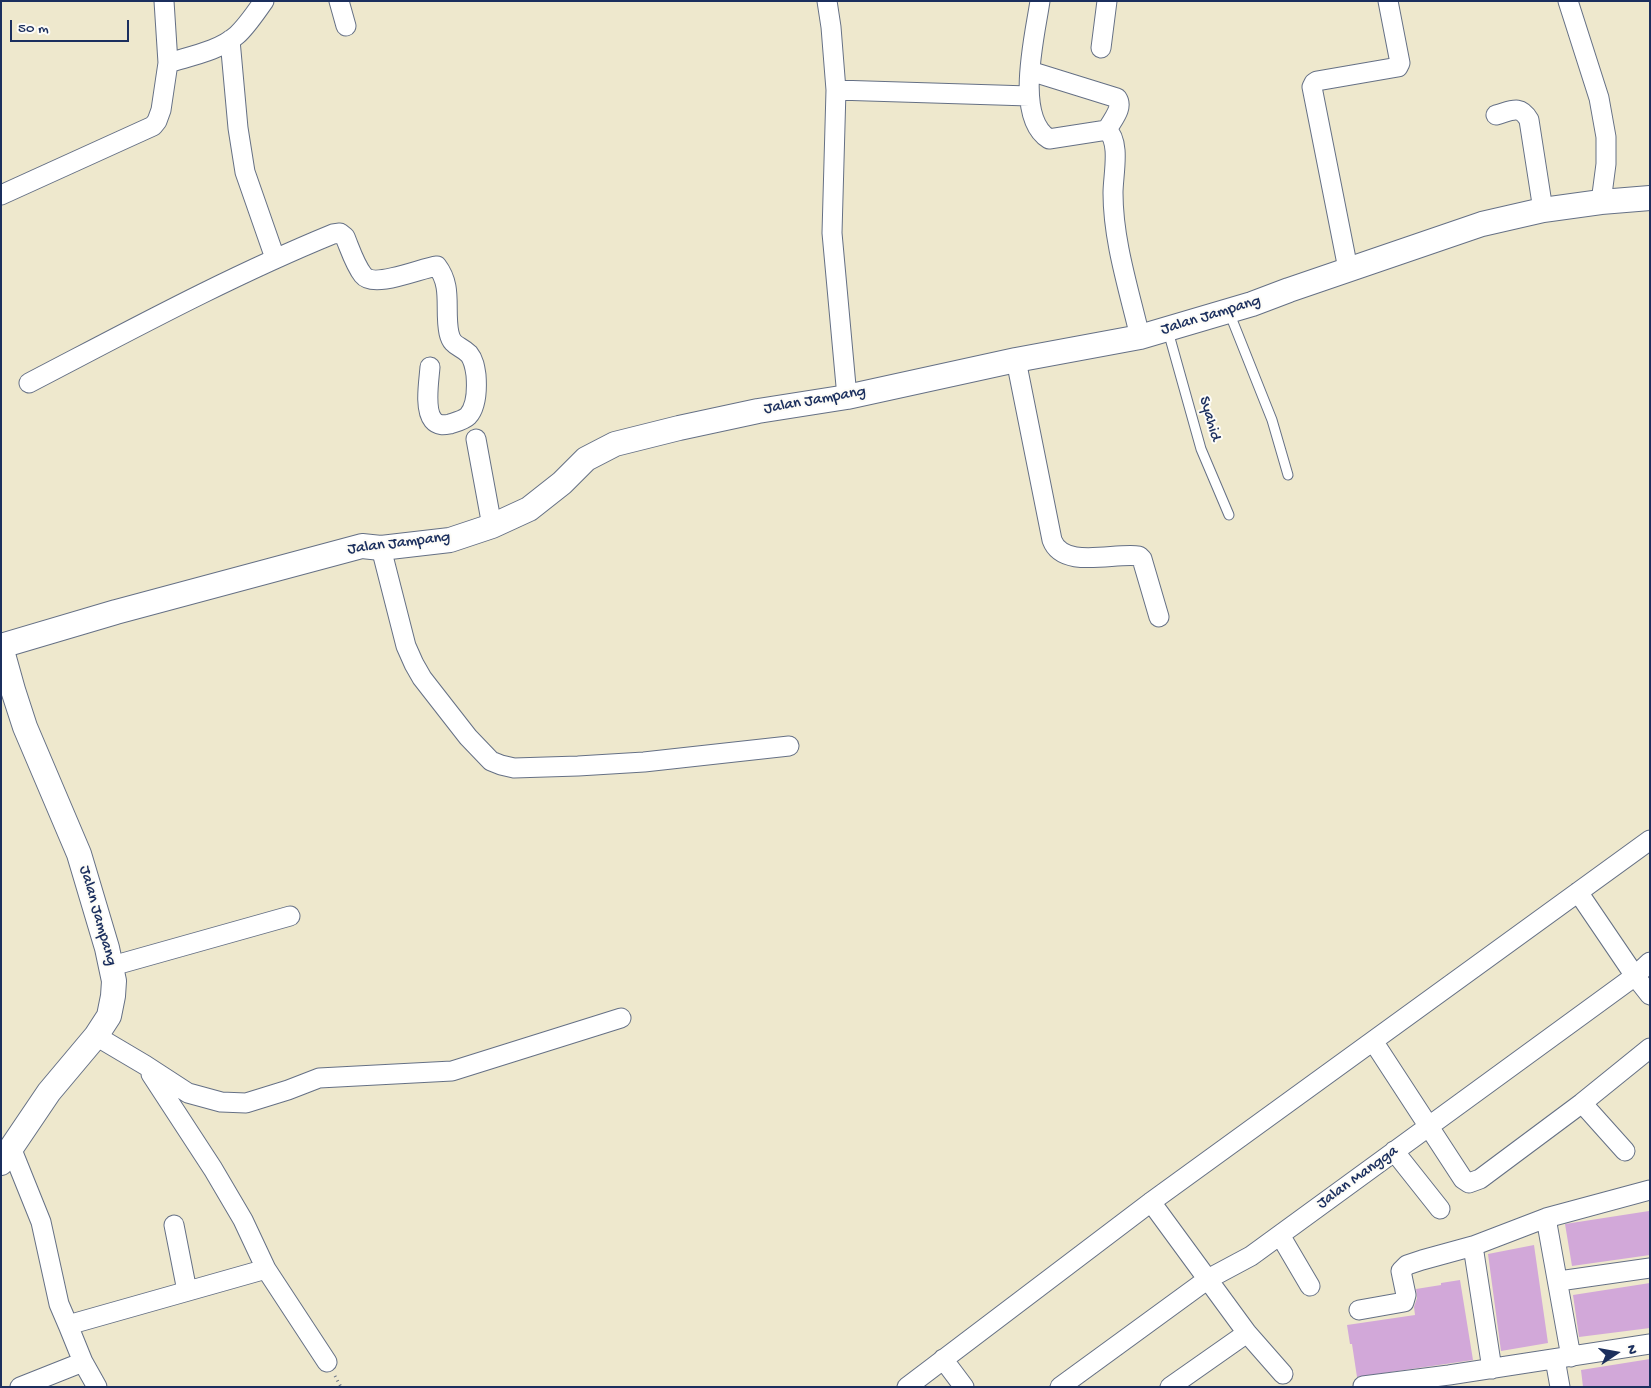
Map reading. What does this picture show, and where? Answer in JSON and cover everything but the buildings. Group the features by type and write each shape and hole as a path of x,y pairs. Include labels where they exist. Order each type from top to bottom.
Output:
{"street":[{"path":"1,195 153,126 160,116 168,63 164,1"},
{"path":"168,63 220,46 230,40 238,34 264,1"},
{"path":"339,1 346,26"},
{"path":"827,1 836,90 832,233 847,397"},
{"path":"1040,1 1030,71 1029,96 1035,123 1042,135 1049,139 1107,130"},
{"path":"1101,48 1107,1"},
{"path":"1348,269 1312,87 1317,81 1398,67 1400,63 1388,1"},
{"path":"1568,1 1599,98 1606,137 1606,164 1601,202"},
{"path":"230,40 238,128 245,172 275,258"},
{"path":"1030,71 1117,98 1120,101 1120,106 1107,130"},
{"path":"836,90 1029,96"},
{"path":"1496,115 1518,109 1525,112 1529,120 1543,210"},
{"path":"1107,130 1115,144 1113,194 1117,236 1140,337"},
{"name":"Jalan Jampang","path":"6,1157 49,1092 96,1036 109,1016 114,981 112,966 79,854 25,727 1,646 116,612 362,546 381,548 450,540 492,526 529,509 562,483 586,459 615,444 749,413 847,397 1016,360 1140,337 1229,312 1348,269 1482,224 1543,210 1650,198"},
{"path":"29,383 153,318 275,258 333,234 340,233 345,237 362,274 367,279 377,280 437,266 444,278 448,298 450,336 453,343 469,354 474,363 476,390 474,403 468,416 447,425 438,424 432,419 428,398 430,367"},
{"path":"1016,360 1053,544 1061,552 1082,557 1139,556 1159,617"},
{"path":"476,439 492,526"},
{"path":"381,548 406,646 414,664 422,678 468,737 491,761 514,768 578,766 644,762 789,746"},
{"path":"907,1387 1151,1202 1650,840"},
{"path":"1578,892 1635,976 1650,994"},
{"path":"112,966 290,916"},
{"name":"Jalan Mangga","path":"1060,1387 1208,1279 1251,1256 1635,976 1650,962"},
{"path":"96,1036 188,1093 222,1102 246,1103 319,1078 452,1071 620,1018"},
{"path":"1373,1041 1465,1181 1470,1183 1480,1179 1582,1103 1646,1059"},
{"path":"145,1065 213,1169 243,1220 266,1269 327,1362"},
{"path":"1582,1103 1625,1151"},
{"path":"1394,1152 1440,1209"},
{"path":"6,1157 41,1222 59,1304 83,1362 97,1387"},
{"path":"1359,1310 1404,1302 1406,1295 1401,1271 1407,1265 1474,1246 1546,1218 1650,1190"},
{"path":"1151,1202 1247,1333 1283,1374"},
{"path":"1546,1218 1558,1281 1563,1358 1560,1387"},
{"path":"174,1225 187,1291"},
{"path":"1280,1235 1310,1286"},
{"path":"1474,1246 1492,1369"},
{"path":"1558,1281 1650,1268"},
{"path":"68,1325 266,1269"},
{"path":"1170,1387 1247,1333"},
{"path":"1363,1386 1450,1381 1492,1369 1650,1344"},
{"path":"943,1359 964,1387"},
{"path":"20,1387 83,1362"}],"lane":[{"path":"1229,312 1272,420 1288,475"},
{"name":"Syahid","path":"1168,329 1202,448 1229,515"}]}
